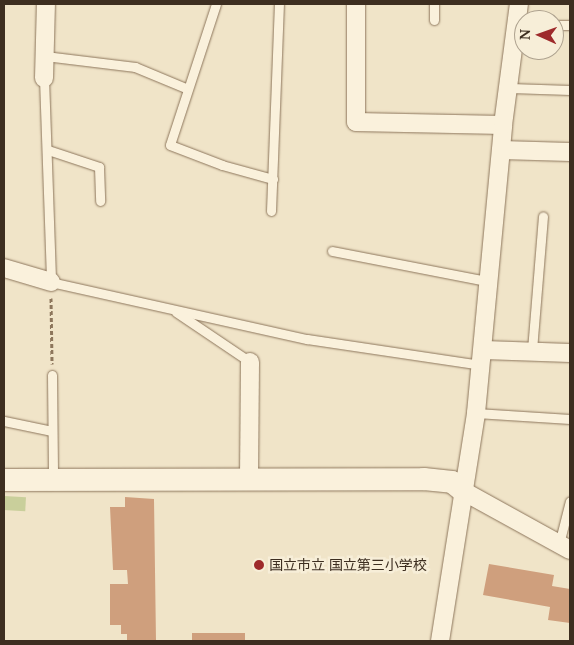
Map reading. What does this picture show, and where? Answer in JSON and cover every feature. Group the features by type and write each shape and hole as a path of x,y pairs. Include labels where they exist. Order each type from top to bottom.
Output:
{"street":[{"path":"44,78 46,4"},
{"path":"356,4 356,122 503,125"},
{"path":"440,641 476,413 491,282 503,125 514,60"},
{"path":"501,150 570,152"},
{"path":"4,268 51,282"},
{"path":"483,358 532,350 570,353"},
{"path":"249,478 250,362"},
{"path":"4,480 249,478 424,479 452,482 463,491 564,547"}],"lane":[{"path":"216,4 170,144 222,165 273,179"},
{"path":"271,211 279,4"},
{"path":"434,4 434,20"},
{"path":"45,56 135,67 188,89"},
{"path":"44,78 48,150 51,282 307,339 483,358"},
{"path":"510,88 570,90"},
{"path":"48,150 99,167 100,201"},
{"path":"532,350 543,216"},
{"path":"332,251 491,282"},
{"path":"172,310 250,362"},
{"path":"52,375 53,480"},
{"path":"476,413 570,419"},
{"path":"4,421 52,431"},
{"path":"564,547 570,501"}],"path":[{"path":"51,282 52,375"}],"green space":[{"path":"4,496 26,497 25,511 4,510"}],"building":[{"path":"125,497 154,499 156,641 127,641 127,634 121,634 121,625 110,625 110,584 128,584 127,570 113,570 110,507 125,507"},
{"path":"489,564 554,575 552,586 570,589 570,623 548,620 550,607 483,595"},
{"path":"192,633 245,633 245,641 192,641"}],"place":[{"name":"国立市立 国立第三小学校","path":"259,565"}]}
